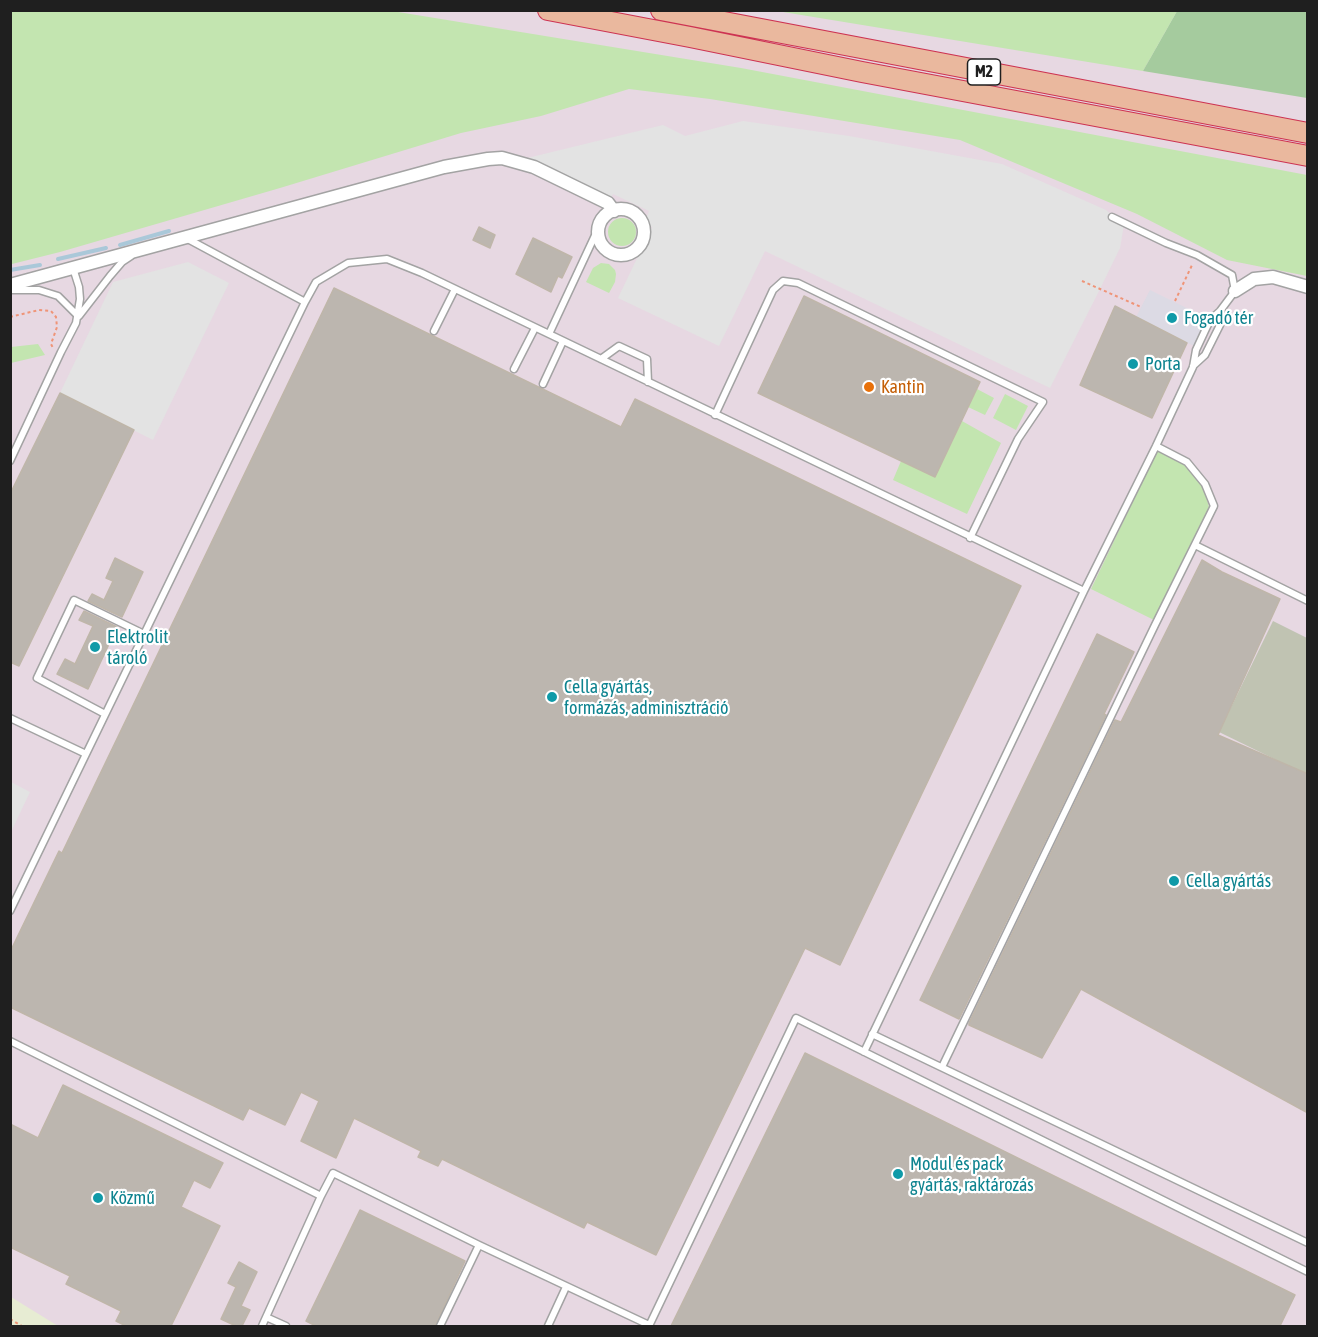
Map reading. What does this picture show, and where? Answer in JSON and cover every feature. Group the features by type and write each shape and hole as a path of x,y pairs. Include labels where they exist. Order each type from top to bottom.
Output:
{"highway":[{"name":"M2","path":"548,10 1308,156"},
{"name":"M2","path":"661,10 1308,133"}],"street":[{"path":"10,285 444,167 502,158 534,167 608,203 614,211"},
{"path":"626,210 638,218 642,224 642,239 634,251 620,255 612,254 601,244 598,229 603,218 614,211 626,210"},
{"path":"1235,291 1254,279 1274,277 1308,287"}],"lane":[{"path":"864,1052 1193,367 1196,350 1210,320 1235,291 1232,275 1197,255 1112,217"},
{"path":"549,334 598,229"},
{"path":"185,237 305,302"},
{"path":"78,316 122,262 139,250"},
{"path":"10,911 305,302 316,282 348,263 387,259 455,289 1084,591"},
{"path":"10,461 76,323 80,299 73,268"},
{"path":"715,415 773,290 783,282 798,283 1043,402 1018,439 970,538"},
{"path":"434,332 455,289"},
{"path":"10,290 39,290 58,296 78,316"},
{"path":"1193,367 1205,355 1220,325 1220,310"},
{"path":"514,369 535,328"},
{"path":"543,384 563,341"},
{"path":"601,359 619,345 638,354 647,359 648,382"},
{"path":"942,1067 1214,506 1205,484 1187,462 1155,446"},
{"path":"1196,545 1308,601"},
{"path":"105,714 37,678 74,600 144,634"},
{"path":"10,718 86,754"},
{"path":"262,1326 333,1173 649,1326 796,1018 1308,1272"},
{"path":"872,1034 1308,1243"},
{"path":"10,1041 321,1196"},
{"path":"440,1326 479,1245"},
{"path":"548,1326 567,1287"},
{"path":"266,1317 286,1326"}],"path":[{"path":"1175,301 1197,255"},
{"path":"1082,281 1141,307"},
{"path":"10,317 39,310 51,311 56,317 57,327 51,344 53,348 61,352"},
{"path":"10,1319 22,1326"}],"shaded area":[{"path":"10,11 884,11 1307,88 1307,1326 11,1326"},
{"path":"743,121 849,136 1002,164 1106,210 1124,225 1120,248 1050,388 765,251 719,346 618,298 652,227 644,223 649,211 613,194 608,203 515,161 663,125 685,136"},
{"path":"188,262 229,283 153,440 60,393 113,282"},
{"name":"Fogadó tér","path":"1150,290 1207,318 1194,346 1136,317"},
{"path":"1273,621 1307,638 1307,775 1219,732"},
{"path":"11,782 30,792 11,832"},
{"path":"11,1297 58,1326 11,1326"}],"green space":[{"path":"10,11 392,11 741,68 1307,175 1307,276 1227,260 1137,214 960,140 710,99 629,89 541,116 461,133 60,252 10,264"},
{"path":"777,11 1177,11 1143,71"},
{"path":"1177,11 1307,11 1307,98 1143,71"},
{"path":"622,218 632,222 636,232 632,242 622,246 612,242 608,232 612,222"},
{"path":"601,263 609,264 615,270 615,282 609,293 586,282 593,268"},
{"path":"38,344 45,355 11,363 11,347"},
{"path":"977,389 994,398 985,415 968,407"},
{"path":"1005,394 1028,406 1016,430 993,418"},
{"path":"962,421 1001,443 967,514 893,480 901,461 935,477"},
{"path":"1157,451 1185,465 1203,486 1209,507 1154,620 1091,589"}],"building":[{"path":"479,227 495,235 490,248 473,240"},
{"path":"533,238 572,257 562,278 558,276 551,292 516,274"},
{"name":"Cella gyártás, formázás, adminisztráció","path":"334,288 621,427 635,399 1021,586 840,965 805,948 656,1255 587,1222 584,1228 442,1159 438,1166 418,1157 421,1151 354,1118 336,1158 301,1141 319,1101 301,1092 285,1125 249,1108 243,1120 10,1007 10,952 59,851 62,853"},
{"name":"Kantin","path":"804,296 980,382 935,477 758,393"},
{"name":"Porta","path":"1115,306 1187,343 1152,418 1080,385"},
{"path":"60,393 134,430 19,666 10,662 10,494"},
{"path":"115,558 143,572 122,617 88,601 92,594 104,600 113,581 106,578"},
{"name":"Cella gyártás","path":"1202,560 1280,599 1218,735 1308,774 1308,1113 1081,989 1042,1058 969,1025 1115,720 1121,722"},
{"name":"Elektrolit tároló","path":"84,611 117,627 88,689 57,674 65,659 75,664 93,626 79,620"},
{"path":"1097,634 1134,652 1104,714 1106,715 959,1019 920,1000"},
{"name":"Modul és pack gyártás, raktározás","path":"805,1053 1295,1295 1280,1326 671,1326"},
{"name":"Közmű","path":"63,1085 223,1163 210,1188 194,1180 181,1207 220,1226 171,1326 126,1326 116,1321 121,1311 66,1284 70,1276 10,1247 10,1124 38,1138"},
{"path":"360,1210 465,1261 435,1326 316,1326 306,1321"},
{"path":"239,1262 257,1272 241,1306 250,1310 242,1326 236,1326 221,1319 236,1287 228,1283"}],"waterway":[{"path":"120,245 169,231"},
{"path":"58,259 106,248"},
{"path":"10,270 40,265"}],"place":[{"name":"Fogadó tér","path":"1172,318"},
{"name":"Porta","path":"1133,364"},
{"name":"Kantin","path":"869,387"},
{"name":"Elektrolit tároló","path":"95,647"},
{"name":"Cella gyártás, formázás, adminisztráció","path":"552,697"},
{"name":"Cella gyártás","path":"1174,881"},
{"name":"Modul és pack gyártás, raktározás","path":"898,1174"},
{"name":"Közmű","path":"98,1198"}]}
